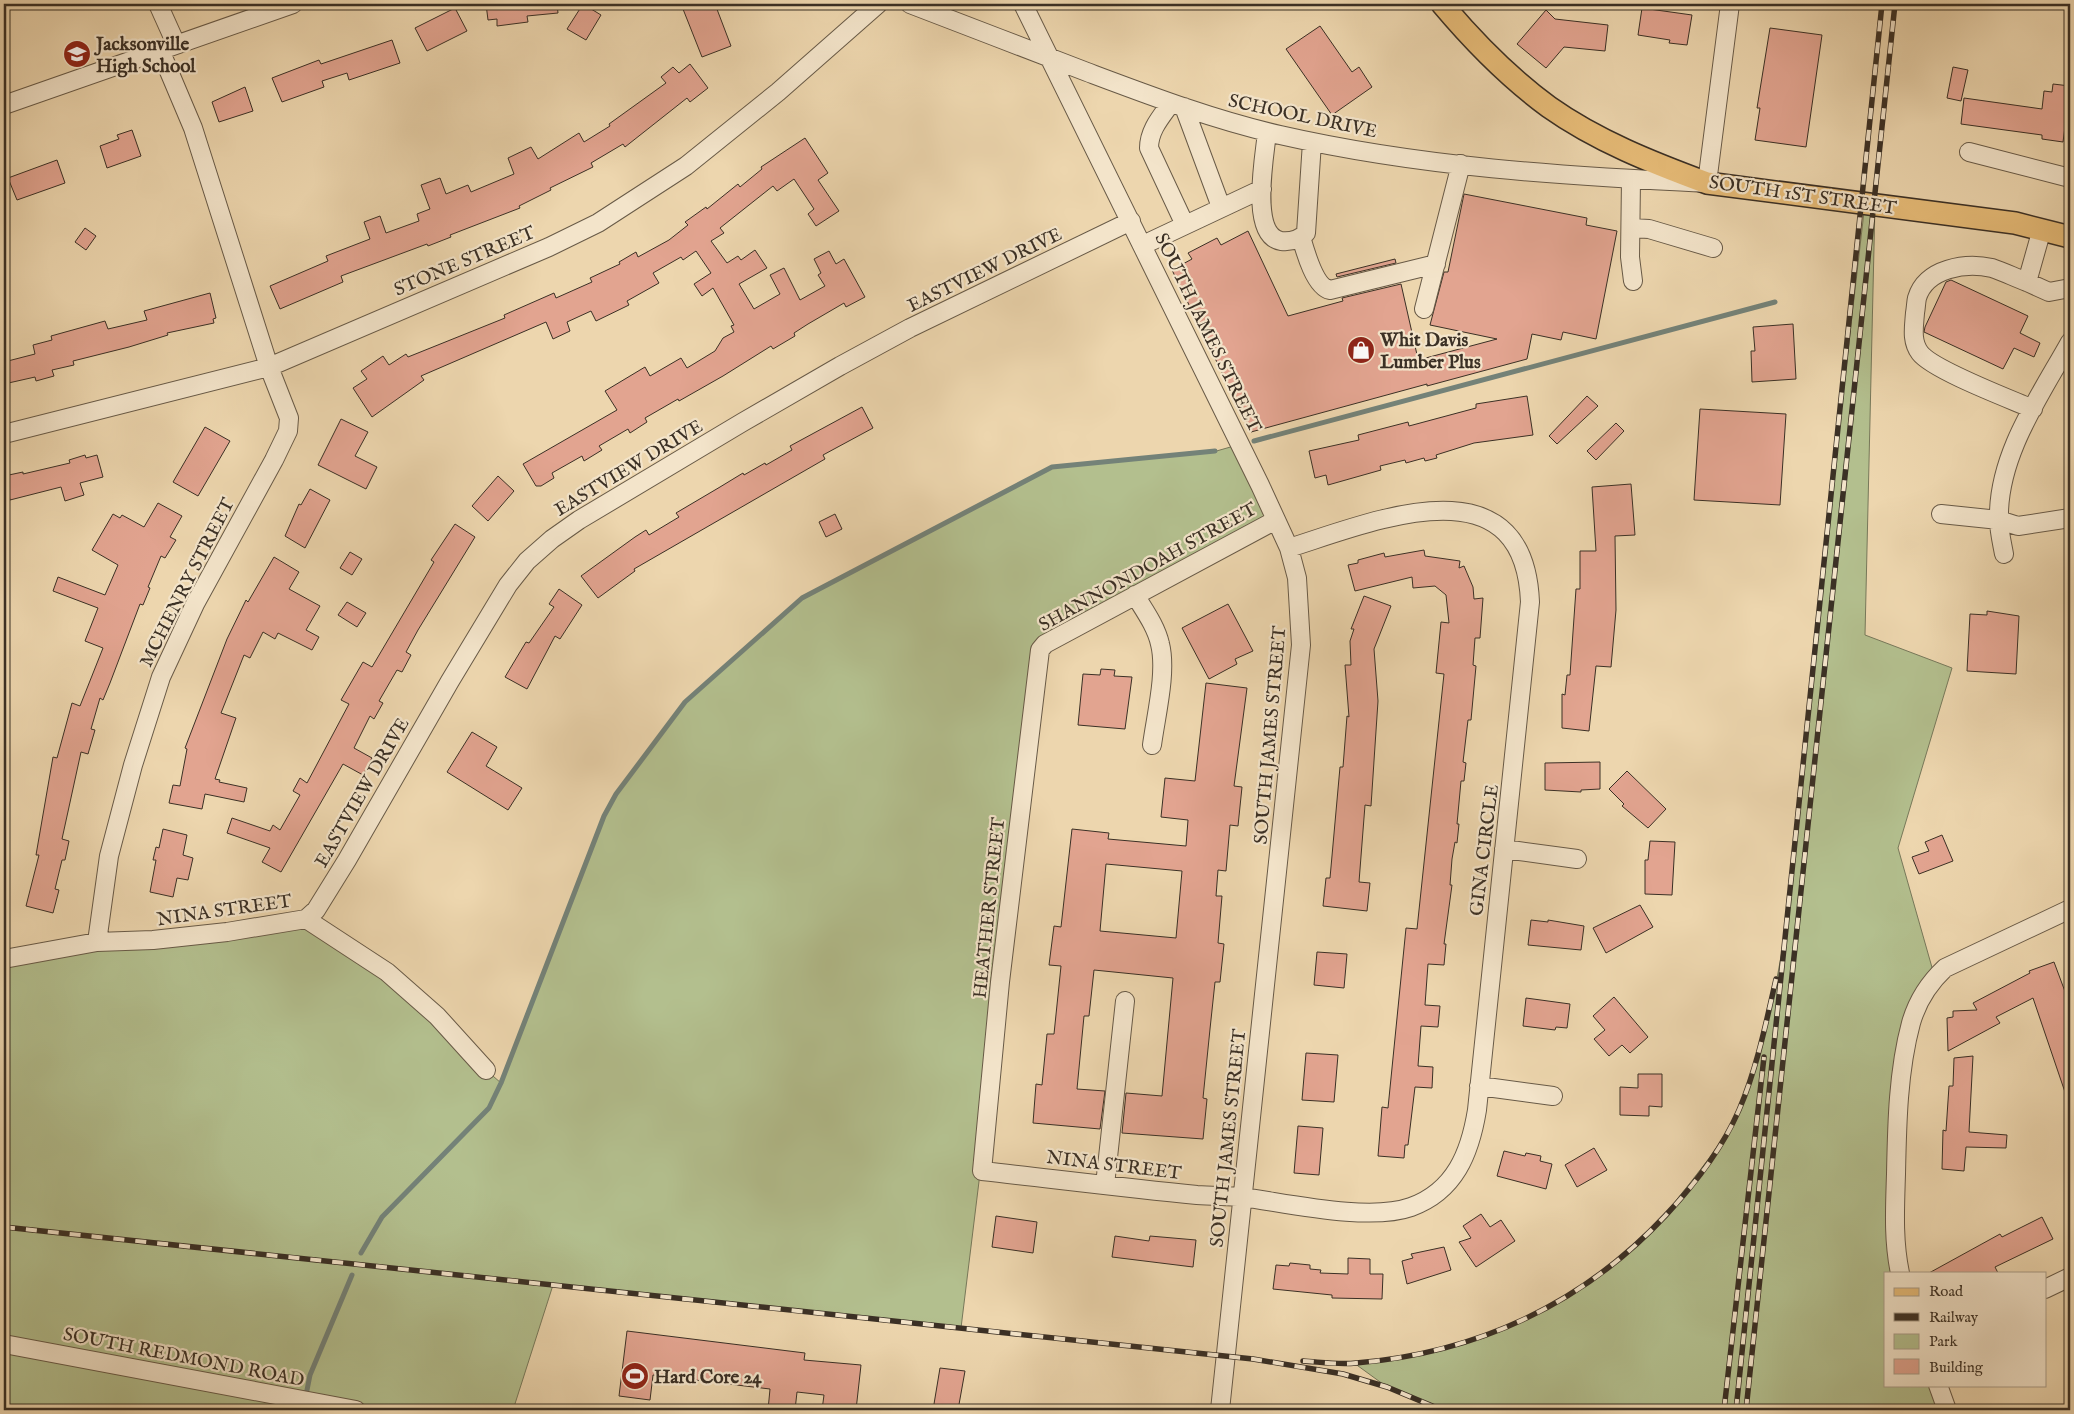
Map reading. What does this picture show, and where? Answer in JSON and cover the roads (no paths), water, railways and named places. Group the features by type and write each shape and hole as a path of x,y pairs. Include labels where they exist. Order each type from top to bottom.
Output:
{"main road":[{"name":"SOUTH 1ST STREET","path":"1442,4 1472,39 1509,75 1550,107 1620,147 1663,167 1707,183 1982,218 2069,232"}],"street":[{"name":"MCHENRY STREET","path":"97,942 109,856 133,766 161,677 195,604 288,431 289,418 269,367 193,128 168,47 158,4"},
{"path":"4,105 293,4"},
{"name":"STONE STREET","path":"4,434 269,367 548,247 598,223 686,166 778,92 878,4"},
{"name":"SCHOOL DRIVE","path":"910,4 1177,105 1267,132 1312,142 1461,164 1573,177 1707,183"},
{"name":"SOUTH JAMES STREET","path":"1023,4 1143,245 1276,520 1289,548 1297,578 1302,645 1241,1197 1235,1280 1220,1410"},
{"path":"1707,183 1730,4"},
{"path":"1185,225 1149,148 1149,138 1153,128 1177,105 1221,207"},
{"path":"1267,132 1262,190 1262,220 1268,232 1279,241 1292,241 1301,238 1306,233 1312,142"},
{"path":"1969,152 2070,178"},
{"path":"1424,309 1461,164"},
{"path":"1631,179 1632,281"},
{"path":"1143,245 1221,207 1262,190"},
{"name":"EASTVIEW DRIVE","path":"306,919 316,910 347,860 450,681 508,585 527,561 546,544 579,520 840,366 910,328 1131,221"},
{"path":"1631,228 1649,229 1713,248"},
{"path":"2027,282 2042,229"},
{"path":"1301,238 1306,256 1325,289 1330,290 1436,264"},
{"path":"2033,409 1939,367 1920,354 1913,336 1917,297 1927,282 1941,272 1956,267 1975,266 1993,269 2049,292 2070,288"},
{"path":"2004,554 1999,520 2004,478 2013,450 2070,342"},
{"name":"GINA CIRCLE","path":"1241,1197 1371,1214 1410,1207 1428,1199 1443,1188 1455,1175 1465,1159 1473,1135 1530,602 1527,571 1519,551 1508,536 1498,527 1481,517 1462,511 1439,509 1382,519 1289,548"},
{"path":"1941,514 1999,520 2018,526 2070,518"},
{"name":"SHANNONDOAH STREET","path":"1040,650 1045,644 1276,520"},
{"path":"1136,595 1154,626 1162,657 1152,744"},
{"name":"HEATHER STREET","path":"982,1171 1002,973 1040,650"},
{"path":"1504,850 1577,859"},
{"path":"1900,1272 1896,1251 1895,1216 1902,1076 1911,1022 1920,1000 1934,978 1945,968 2070,909"},
{"name":"NINA STREET","path":"4,959 97,942 153,940 227,932 306,919 387,972 436,1016 486,1070"},
{"path":"1105,1185 1125,1001"},
{"path":"1478,1086 1553,1096"},
{"name":"NINA STREET","path":"982,1171 1198,1195 1241,1197"},
{"path":"2046,1289 2070,1277"},
{"name":"SOUTH REDMOND ROAD","path":"4,1344 356,1410"},
{"path":"1938,1386 1947,1410"}],"waterway":[{"path":"1254,441 1775,302"},
{"path":"361,1253 382,1217 489,1108 501,1083 604,816 616,794 685,702 802,598 1052,467 1215,451"},
{"path":"303,1410 310,1375 352,1275"}],"railway":[{"path":"1736,1410 1882,4"},
{"path":"1746,1410 1895,4"},
{"path":"1303,1361 1336,1364 1401,1357 1444,1348 1485,1335 1525,1319 1563,1298 1600,1274 1634,1247 1687,1191 1716,1152 1732,1124 1751,1078 1776,979"},
{"path":"1724,1410 1764,1057"},
{"path":"4,1227 1253,1359 1343,1374 1387,1387 1442,1410"}],"place":[{"name":"Jacksonville High School","path":"77,54"},
{"name":"Whit Davis Lumber Plus","path":"1361,350"},
{"name":"Hard Core 24","path":"635,1376"}]}
